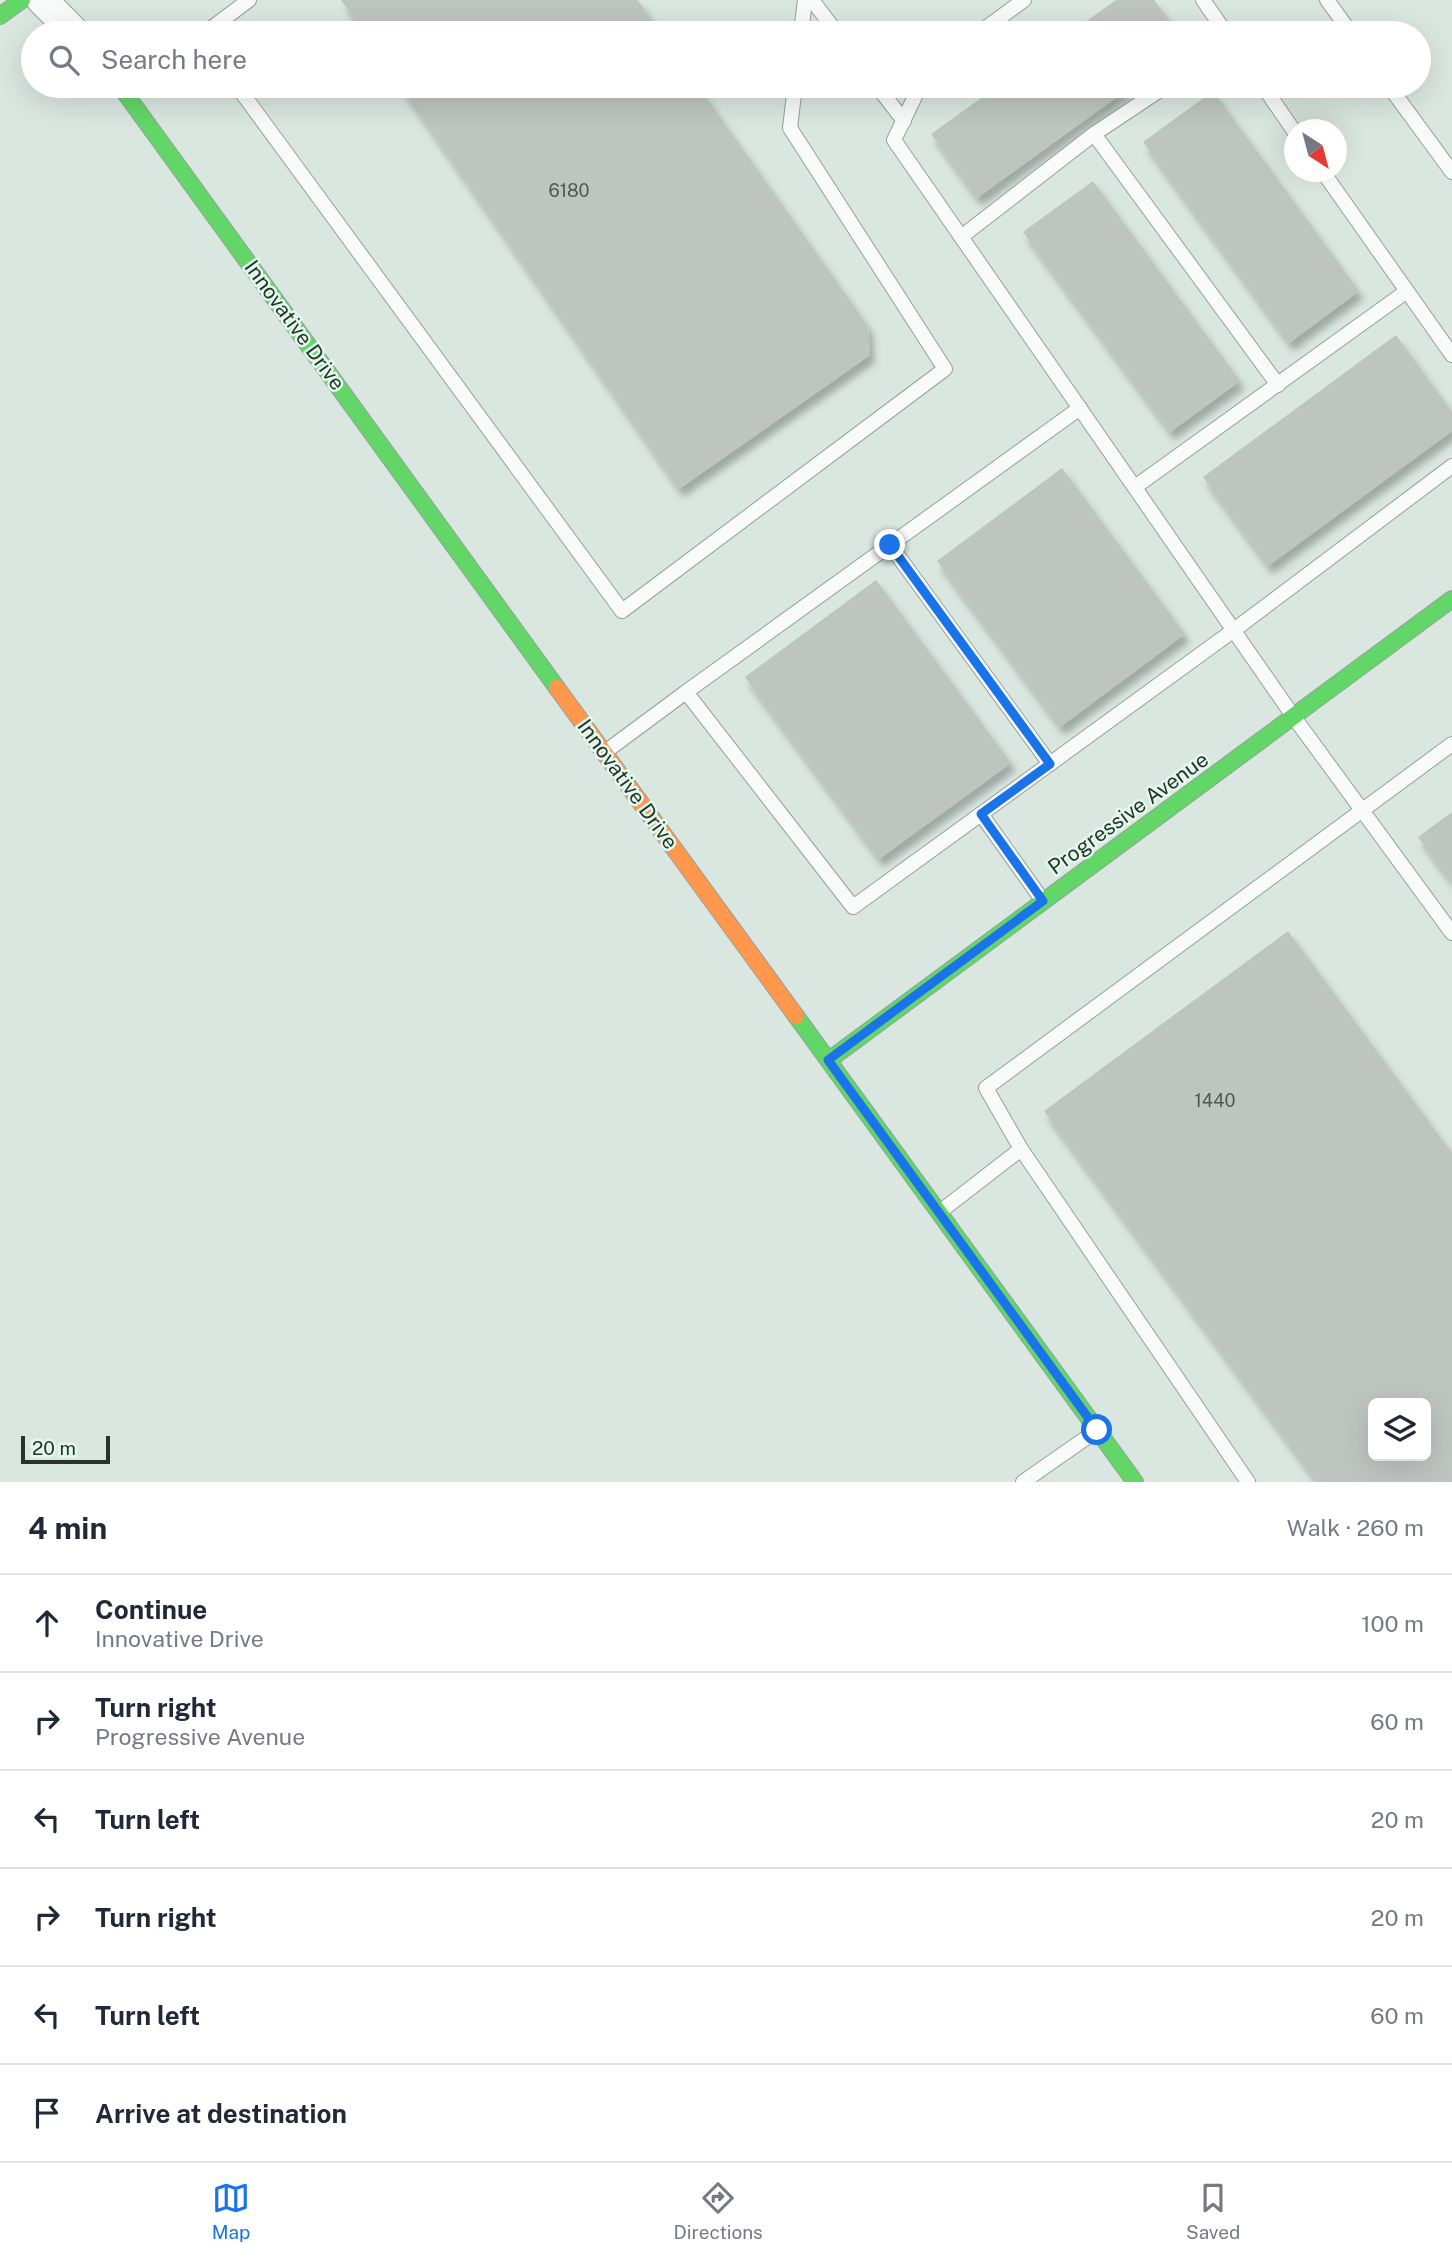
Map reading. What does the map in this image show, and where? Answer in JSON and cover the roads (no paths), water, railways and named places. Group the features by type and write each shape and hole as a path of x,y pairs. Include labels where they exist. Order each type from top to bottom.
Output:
{"street":[{"path":"0,16 22,0"},
{"path":"42,0 63,21"},
{"name":"Innovative Drive","path":"129,98 1135,1482"},
{"name":"Progressive Avenue","path":"828,1060 1452,599"}],"lane":[{"path":"221,21 248,0"},
{"path":"802,21 805,0"},
{"path":"812,0 828,21"},
{"path":"995,21 1024,0"},
{"path":"1203,0 1218,21"},
{"path":"1327,0 1342,21"},
{"path":"246,98 622,611 945,369 790,128 794,98"},
{"path":"886,98 904,121"},
{"path":"915,98 894,140 1293,716 1452,933"},
{"path":"961,237 1094,134 1148,98"},
{"path":"1271,98 1286,119"},
{"path":"1398,98 1452,172"},
{"path":"1094,134 1278,385"},
{"path":"1330,182 1452,355"},
{"path":"1135,487 1407,292"},
{"path":"605,752 1080,408"},
{"path":"686,692 853,907 1234,630 1452,466"},
{"path":"890,545 1050,764"},
{"path":"1248,1482 1021,1149 986,1088 1452,744"},
{"path":"981,814 1043,901"},
{"path":"939,1212 1021,1149"},
{"path":"1023,1482 1097,1430"}]}
